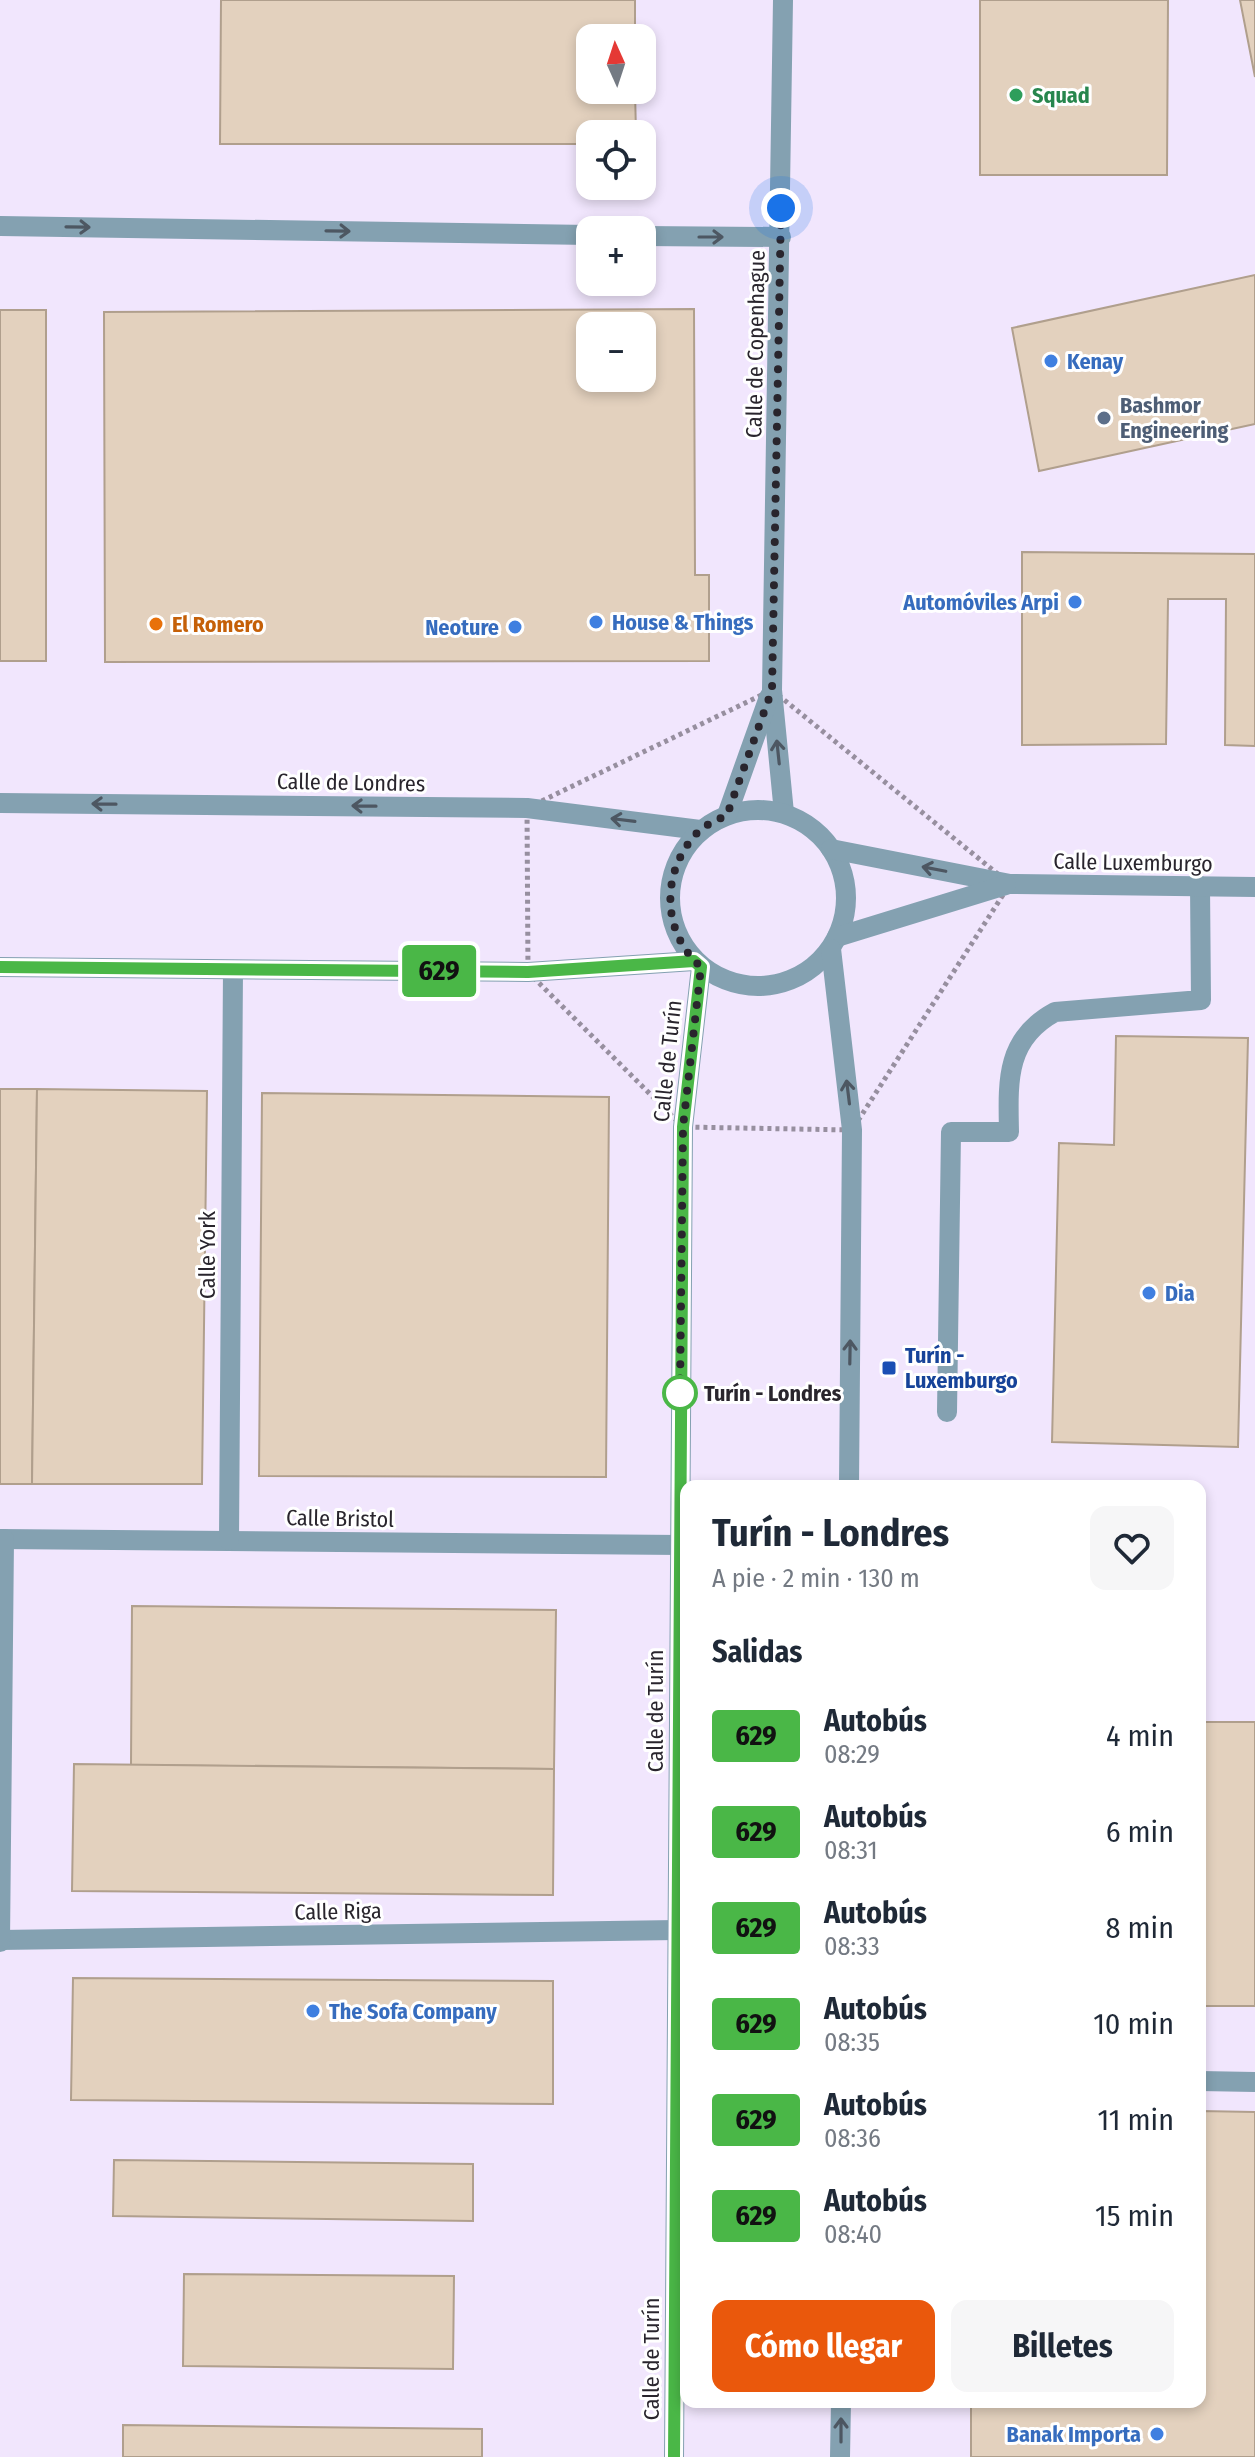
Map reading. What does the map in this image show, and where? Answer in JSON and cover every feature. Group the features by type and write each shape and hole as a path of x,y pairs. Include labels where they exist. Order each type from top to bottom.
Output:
{"street":[{"name":"Calle de Copenhague","path":"783,0 772,690 784,813"},
{"path":"0,226 576,235"},
{"path":"656,236 781,237"},
{"name":"Calle de Copenhague","path":"727,815 772,690"},
{"name":"Calle de Londres","path":"0,803 527,808 700,830"},
{"path":"755,810 784,813 811,828 831,849 844,877 846,908 834,943 810,970 784,983 755,987 726,981 698,964 674,931 669,894 678,860 700,830 727,815 755,810"},
{"name":"Calle Luxemburgo","path":"831,849 1010,884 1255,887"},
{"name":"Calle Luxemburgo","path":"834,943 1010,884"},
{"path":"947,1412 951,1132 1009,1132 1011,1064 1023,1037 1035,1022 1055,1012 1201,1000 1200,886"},
{"path":"834,943 852,1130 849,1480"},
{"path":"0,967 528,972 698,964"},
{"name":"Calle de Turín","path":"680,1480 683,1127 698,964"},
{"name":"Calle York","path":"229,1540 233,970"},
{"path":"0,1941 2,1539"},
{"name":"Calle Bristol","path":"2,1539 680,1545"},
{"name":"Calle de Turín","path":"674,2457 680,1545"},
{"name":"Calle Riga","path":"0,1941 677,1930"},
{"path":"1206,2081 1255,2082"},
{"path":"840,2457 841,2408"}],"path":[{"path":"772,690 1010,884 852,1130 683,1127 528,972 527,808 772,690"}],"building":[{"path":"221,0 635,0 635,24 576,24 576,104 635,104 636,120 576,120 576,144 220,144"},
{"path":"980,0 1168,0 1167,175 980,175"},
{"path":"1240,0 1255,0 1255,77"},
{"path":"1255,275 1255,424 1039,471 1012,328"},
{"path":"694,309 695,575 709,575 709,661 105,662 104,312"},
{"path":"0,310 46,310 46,661 0,661"},
{"path":"1022,552 1255,554 1255,746 1225,745 1226,599 1168,599 1166,744 1022,745"},
{"name":"Dia","path":"1116,1036 1248,1038 1238,1447 1052,1442 1059,1143 1114,1145"},
{"path":"0,1089 37,1089 32,1484 0,1484"},
{"path":"37,1089 207,1091 202,1484 32,1484"},
{"path":"262,1093 609,1097 606,1477 259,1476"},
{"path":"132,1606 556,1610 554,1769 131,1765"},
{"path":"1206,1722 1255,1722 1255,2006 1206,2006"},
{"path":"74,1764 554,1769 553,1895 72,1891"},
{"name":"The Sofa Company","path":"73,1978 553,1981 553,2104 71,2100"},
{"path":"1206,2111 1255,2112 1255,2457 971,2457 971,2408 1206,2408"},
{"path":"114,2160 473,2164 473,2221 113,2216"},
{"path":"184,2274 454,2276 453,2369 183,2366"},
{"path":"123,2425 482,2429 482,2457 123,2457"}],"bus line":[{"name":"629","path":"0,967 528,972 694,961 701,967 683,1127 674,2457"}],"place":[{"name":"Squad","path":"1016,95"},
{"name":"Kenay","path":"1051,361"},
{"name":"Bashmor Engineering","path":"1104,418"},
{"name":"Automóviles Arpi","path":"1075,602"},
{"name":"House & Things","path":"596,622"},
{"name":"El Romero","path":"156,624"},
{"name":"Neoture","path":"515,627"},
{"name":"Dia","path":"1149,1293"},
{"name":"Turín - Luxemburgo","path":"889,1368"},
{"name":"Turín - Londres","path":"680,1393"},
{"name":"The Sofa Company","path":"313,2011"},
{"name":"Banak Importa","path":"1157,2434"}],"route":[{"path":"680,1393 683,1127 701,967 674,931 669,894 678,860 700,830 727,815 772,690 781,208"}]}
